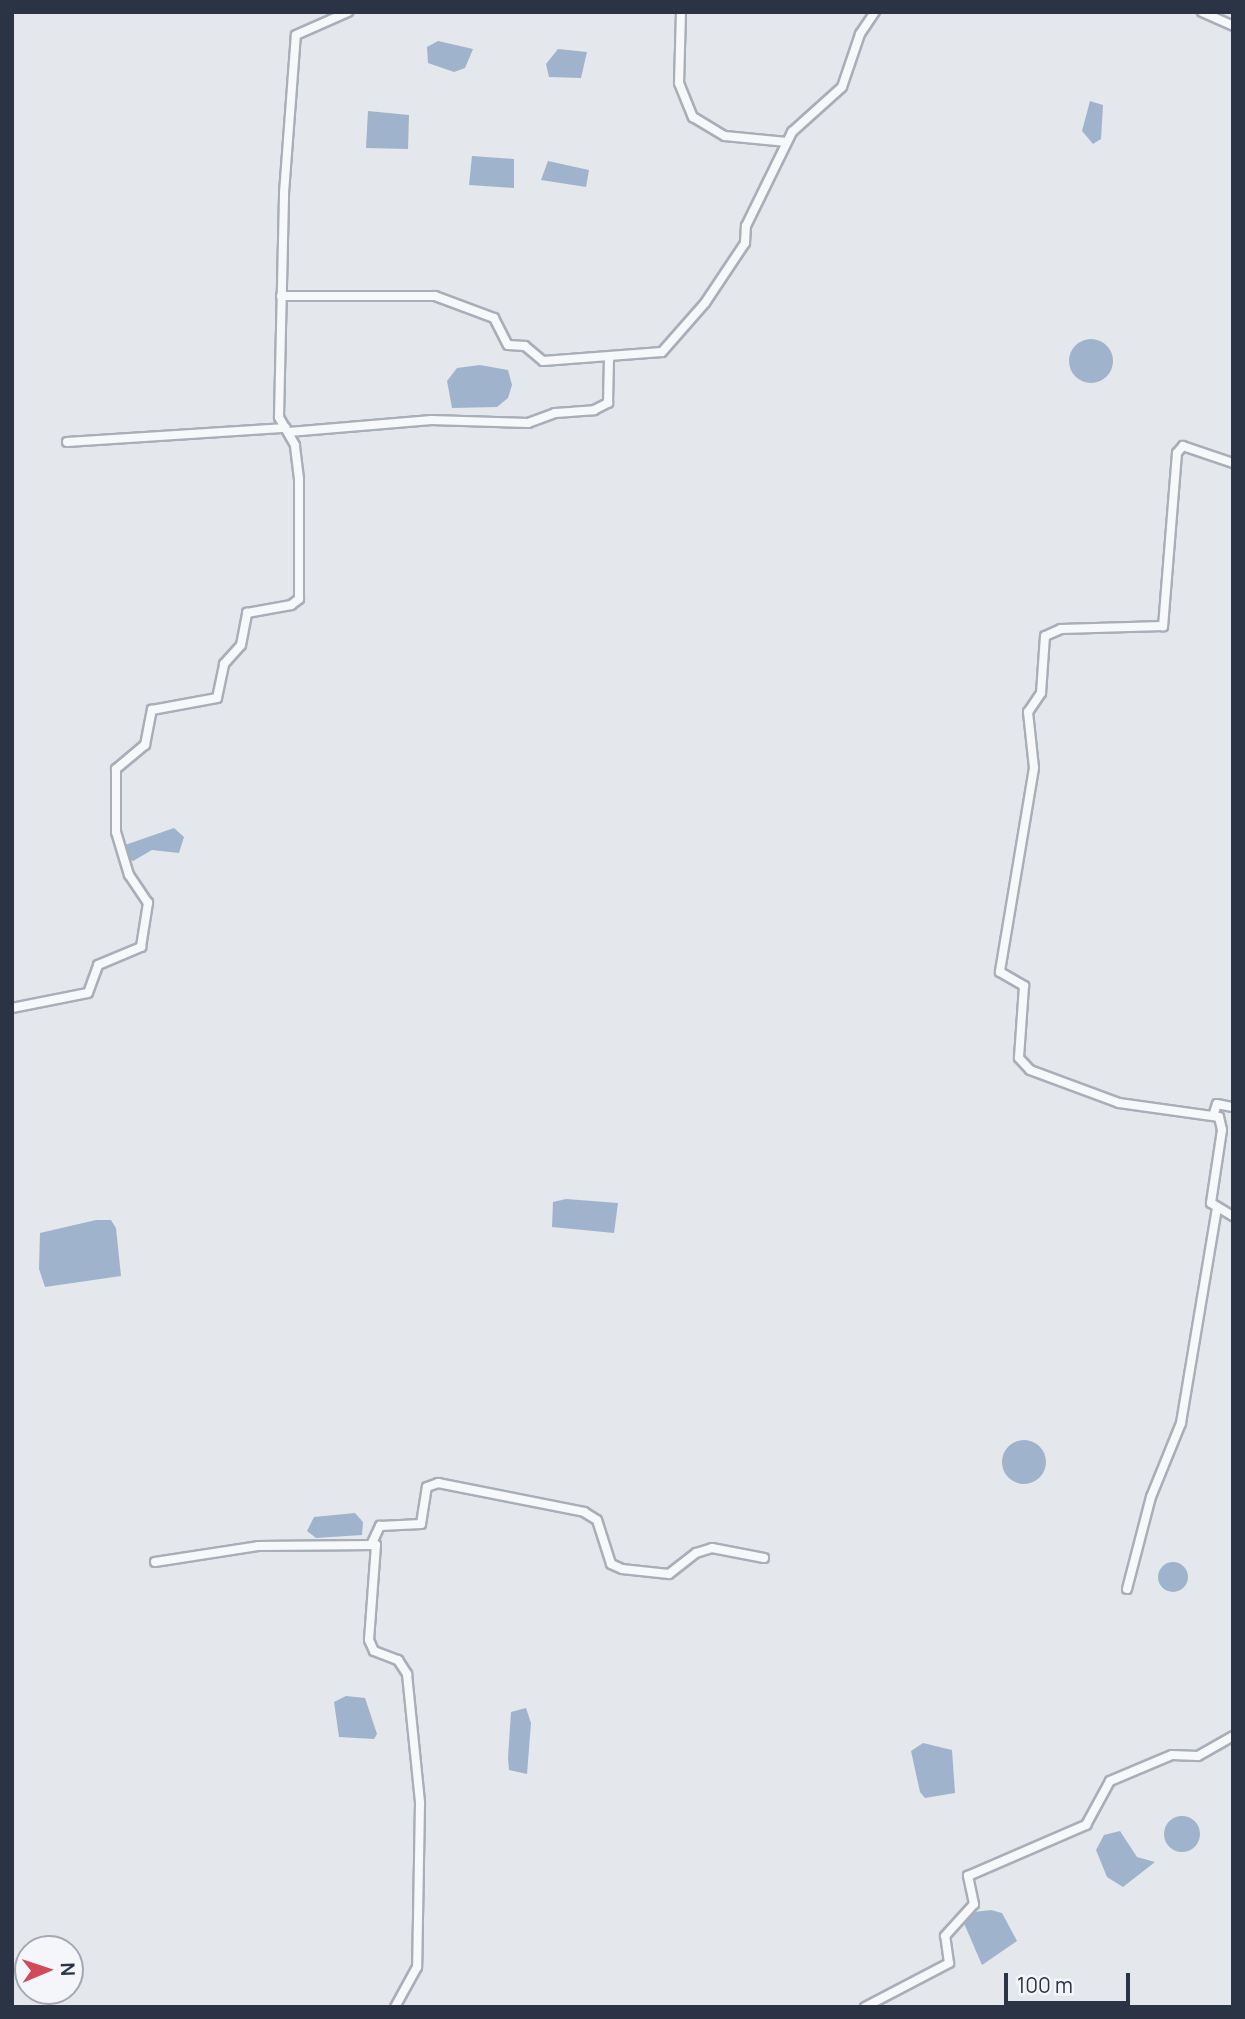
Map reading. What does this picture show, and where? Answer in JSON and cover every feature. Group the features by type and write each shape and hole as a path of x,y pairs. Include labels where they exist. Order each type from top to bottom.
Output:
{"street":[{"path":"12,1008 88,993 98,965 129,957 145,939 148,901 129,875 113,818 116,769 145,746 152,710 218,698 224,664 241,645 247,613 291,605 299,599 302,520 295,445 279,417 281,296 296,35 348,12"},
{"path":"681,12 679,83 693,117 725,136 787,142"},
{"path":"281,296 435,296 494,318 508,345 525,346 543,361 651,356 679,336 745,243 746,226 787,142 842,87 860,34 875,12"},
{"path":"1202,12 1233,26"},
{"path":"67,442 418,421 528,423 555,413 594,411 608,403 609,359"},
{"path":"1127,1589 1151,1497 1181,1423 1217,1209 1210,1190 1223,1123 1214,1113 1119,1103 1030,1070 1018,1058 1024,986 1000,972 1034,768 1028,712 1041,693 1045,636 1061,629 1164,626 1177,453 1183,446 1233,463"},
{"path":"1214,1113 1217,1104 1233,1107"},
{"path":"1217,1209 1233,1216"},
{"path":"395,2007 417,1967 420,1803 407,1674 398,1660 374,1651 369,1640 376,1588 372,1543 380,1526 421,1524 426,1487 438,1483 584,1512 597,1520 611,1564 622,1569 669,1574 695,1553 712,1548 764,1558"},
{"path":"155,1562 258,1546 372,1543"},
{"path":"865,2007 949,1963 945,1936 974,1904 968,1876 1086,1825 1110,1782 1172,1755 1198,1756 1233,1736"}],"water":[{"path":"438,41 473,49 465,68 454,72 428,63 427,47"},
{"path":"558,49 587,52 581,78 549,77 546,64"},
{"path":"1090,101 1103,105 1101,139 1093,144 1082,131"},
{"path":"368,111 409,115 408,149 366,148"},
{"path":"472,156 514,159 514,188 469,185"},
{"path":"548,161 589,170 586,187 541,180"},
{"path":"1091,339 1106,346 1113,361 1106,376 1091,383 1076,376 1069,361 1076,346"},
{"path":"480,365 508,370 512,385 508,398 497,407 452,408 447,381 457,368"},
{"path":"174,828 184,837 179,853 152,850 133,861 126,858 125,845"},
{"path":"566,1199 618,1203 614,1233 552,1227 553,1202"},
{"path":"96,1220 111,1220 116,1228 121,1276 45,1287 39,1269 40,1233"},
{"path":"1024,1440 1040,1446 1046,1462 1040,1478 1024,1484 1008,1478 1002,1462 1008,1446"},
{"path":"355,1513 363,1522 362,1535 316,1538 307,1531 314,1517"},
{"path":"1173,1562 1179,1563 1187,1571 1187,1583 1179,1591 1173,1592 1167,1591 1159,1583 1158,1577 1159,1571 1167,1563"},
{"path":"346,1696 365,1698 377,1734 374,1739 339,1737 334,1702"},
{"path":"526,1708 531,1723 527,1774 509,1770 508,1758 511,1712"},
{"path":"923,1743 952,1750 955,1793 925,1798 920,1792 911,1751"},
{"path":"1182,1816 1194,1822 1200,1834 1194,1846 1182,1852 1170,1846 1164,1834 1170,1822"},
{"path":"1120,1831 1137,1857 1155,1862 1123,1887 1107,1877 1096,1850 1104,1835"},
{"path":"991,1910 1002,1913 1017,1941 982,1965 963,1921 974,1912"}]}
